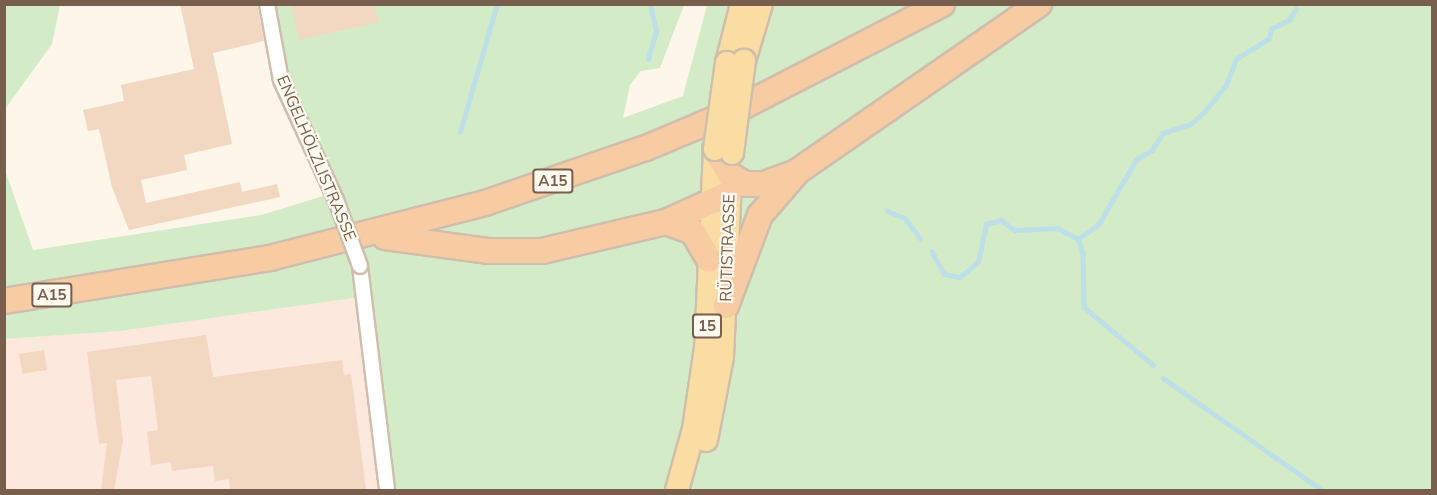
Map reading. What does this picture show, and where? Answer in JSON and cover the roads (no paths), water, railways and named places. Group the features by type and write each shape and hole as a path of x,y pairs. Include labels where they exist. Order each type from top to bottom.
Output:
{"highway":[{"name":"A15","path":"4,301 191,273 366,236 646,148 781,90 922,12 942,4"},
{"path":"726,306 760,215 798,171 1040,4"},
{"path":"666,222 721,170 754,185 798,171"},
{"path":"366,236 520,253 666,222 691,230 709,260"}],"main road":[{"name":"RÜTISTRASSE","path":"676,490 701,390 709,260 742,4"},
{"name":"RÜTISTRASSE","path":"736,62 761,4"},
{"name":"RÜTISTRASSE","path":"691,490 714,407 726,306 721,170"}],"street":[{"name":"ENGELHÖLZLISTRASSE","path":"267,4 281,80 336,200 360,266 387,490"}],"waterway":[{"path":"460,132 497,4"},
{"path":"648,59 656,31 650,4"},
{"path":"1078,239 1098,225 1136,160 1152,150 1163,133 1191,124 1205,111 1226,85 1236,59 1269,38 1271,29 1289,20 1296,9"},
{"path":"887,211 905,218 920,238"},
{"path":"932,251 944,274 960,277 978,262 986,224 1001,220 1015,230 1058,228 1078,239 1083,253 1084,307 1153,365"},
{"path":"1163,378 1322,490"}]}
